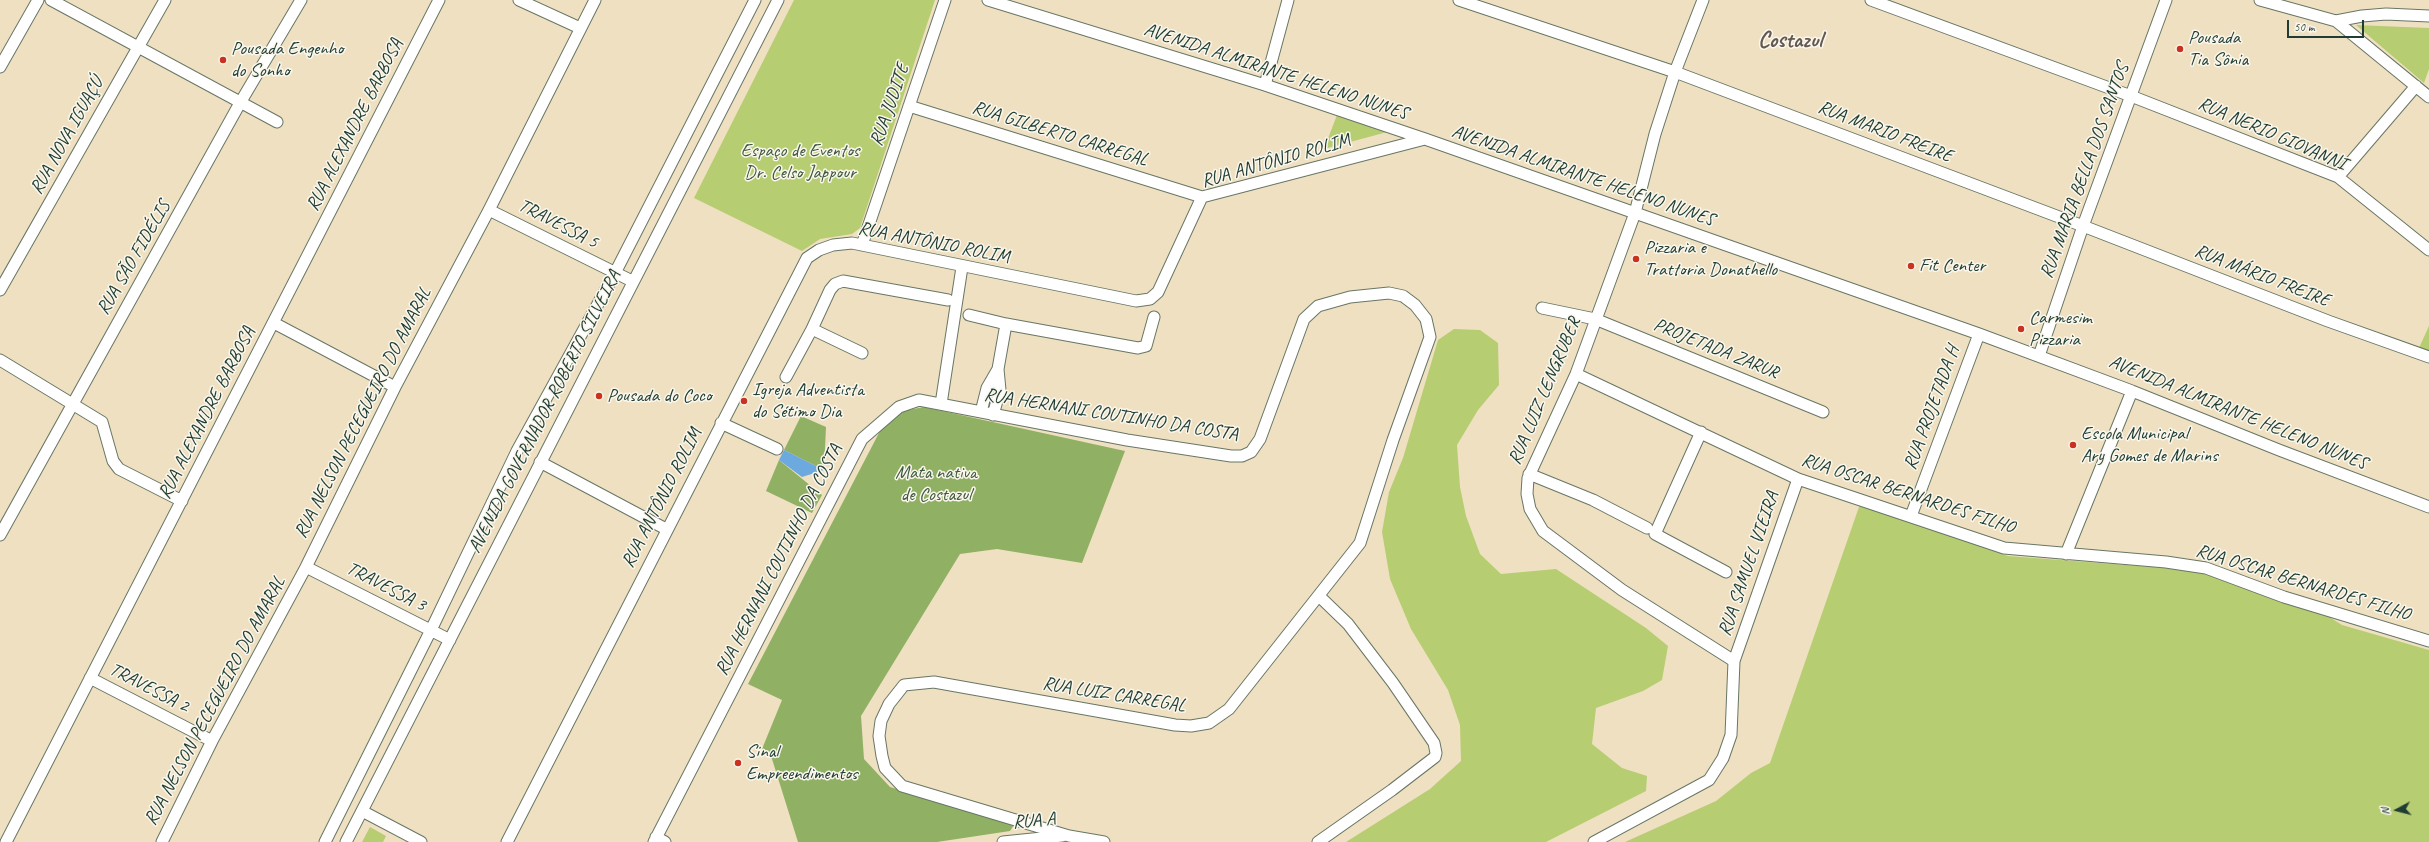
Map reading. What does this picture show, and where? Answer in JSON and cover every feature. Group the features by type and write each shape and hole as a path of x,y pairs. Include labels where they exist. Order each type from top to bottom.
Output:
{"street":[{"path":"0,68 38,0"},
{"path":"51,0 137,48 277,122"},
{"name":"RUA NOVA IGUAÇÚ","path":"0,290 165,0"},
{"name":"RUA SÃO FIDÉLIS","path":"0,535 181,213 240,103 301,0"},
{"name":"RUA ALEXANDRE BARBOSA","path":"6,842 439,0"},
{"path":"520,0 580,28"},
{"name":"RUA NELSON PECEGUEIRO DO AMARAL","path":"162,842 212,741 306,567 395,387 489,210 595,0"},
{"name":"AVENIDA GOVERNADOR ROBERTO SILVEIRA","path":"325,842 431,630 517,451 615,273 755,0"},
{"name":"AVENIDA GOVERNADOR ROBERTO SILVEIRA","path":"346,842 632,281 778,0"},
{"name":"RUA JUDITE","path":"862,245 945,0"},
{"name":"AVENIDA ALMIRANTE HELENO NUNES","path":"988,0 1265,85 1425,139 1979,334 2132,391 2279,450 2429,507"},
{"path":"1265,85 1288,0"},
{"name":"RUA MARIO FREIRE","path":"1459,0 1675,72 2083,226"},
{"name":"RUA LUIZ LENGRUBER","path":"1703,0 1675,72 1655,134 1635,213 1576,374 1529,474 1527,494 1530,509 1543,531 1622,590 1734,661"},
{"name":"RUA NERIO GIOVANNI","path":"1871,0 2131,96 2338,177 2429,250"},
{"name":"RUA MARIA BELLA DOS SANTOS","path":"2039,356 2083,226 2166,0"},
{"path":"2260,0 2336,21 2429,97"},
{"path":"2336,21 2362,16 2429,16"},
{"path":"2338,177 2416,86"},
{"name":"RUA GILBERTO CARREGAL","path":"909,106 1202,197"},
{"name":"RUA ANTÔNIO ROLIM","path":"507,842 666,529 807,258 819,250 833,245 862,245 962,267 1136,301 1150,299 1158,292 1202,197 1425,139"},
{"name":"TRAVESSA 5","path":"489,210 632,281"},
{"name":"RUA MÁRIO FREIRE","path":"2083,226 2314,315 2429,357"},
{"path":"941,404 962,267"},
{"path":"786,377 812,329 830,290 835,284 843,281 948,300"},
{"name":"RUA HERNANI COUTINHO DA COSTA","path":"658,840 862,440 899,406 919,400 1127,440 1232,456 1242,456 1251,452 1260,440 1304,319 1318,306 1350,297 1389,293 1403,296 1415,305 1426,319 1430,337 1393,440 1360,543 1298,622"},
{"name":"PROJETADA ZARUR","path":"1542,308 1595,319 1822,412"},
{"path":"969,315 1006,324 1141,348 1146,346 1154,317"},
{"path":"274,323 395,387"},
{"path":"993,415 1000,390 998,369 1006,324"},
{"path":"812,329 862,352"},
{"name":"RUA PROJETADA H","path":"1911,516 1979,334"},
{"path":"0,360 102,422 113,460 119,469 182,501"},
{"path":"981,412 989,383 998,369"},
{"name":"RUA OSCAR BERNARDES FILHO","path":"1576,374 1798,478 2004,548 2158,561 2206,568 2284,597 2429,641"},
{"path":"2066,554 2132,391"},
{"path":"721,423 777,449"},
{"path":"1701,432 1655,534 1726,572"},
{"path":"540,462 666,529"},
{"path":"1529,474 1593,500 1647,528"},
{"name":"RUA SAMUEL VIEIRA","path":"1594,842 1709,780 1723,758 1731,735 1734,661 1798,478"},
{"name":"TRAVESSA 3","path":"306,567 450,640"},
{"path":"1318,842 1392,790 1435,757 1436,753 1434,743 1393,683 1348,624 1319,596"},
{"name":"RUA LUIZ CARREGAL","path":"1069,836 902,786 885,768 880,736 881,721 889,704 904,685 934,682 1132,718 1191,726 1209,723 1229,709 1298,622"},
{"name":"TRAVESSA 2","path":"90,678 212,741"},
{"path":"362,811 421,842"},
{"path":"1069,836 1104,842"},
{"name":"RUA A","path":"1003,842 1069,836"}],"green space":[{"name":"Espaço de Eventos Dr. Celso Jappour","path":"794,0 935,0 860,228 852,234 820,239 802,251 694,198"},
{"path":"2356,25 2429,28 2429,69 2424,83"},
{"path":"1337,115 1391,131 1324,149"},
{"path":"2429,326 2429,352 2419,348"},
{"path":"1454,329 1480,330 1498,343 1499,385 1478,410 1457,445 1460,487 1466,516 1480,554 1501,574 1556,569 1646,628 1668,646 1662,680 1643,691 1596,708 1592,744 1622,768 1647,776 1646,791 1546,842 1346,842 1430,789 1461,761 1460,725 1448,690 1411,629 1390,579 1382,532 1389,492 1403,458 1438,340"},
{"name":"Mata nativa de Costazul","path":"924,407 1125,451 1082,563 997,549 960,554 861,716 864,759 890,787 1014,825 1010,831 937,842 798,842 772,759 762,749 782,700 748,684 880,431 903,411"},
{"path":"801,416 826,427 824,470 784,450"},
{"path":"779,460 822,495 812,513 766,491"},
{"path":"1860,504 2008,556 2179,569 2209,575 2323,613 2342,625 2429,650 2429,842 1625,842 1716,801 1751,773 1770,763"},
{"path":"370,827 386,836 383,842 362,842"}],"water":[{"path":"784,450 824,470 802,477 779,460"}],"place":[{"name":"Pousada Tia Sônia","path":"2180,49"},
{"name":"Pousada Engenho do Sonho","path":"223,60"},
{"name":"Pizzaria e Trattoria Donathello","path":"1636,259"},
{"name":"Fit Center","path":"1911,266"},
{"name":"Carmesim Pizzaria","path":"2021,329"},
{"name":"Pousada do Coco","path":"599,396"},
{"name":"Igreja Adventista do Sétimo Dia","path":"744,401"},
{"name":"Escola Municipal Ary Gomes de Marins","path":"2073,445"},
{"name":"Sinal Empreendimentos","path":"738,763"}],"district":[{"name":"Costazul","path":"1790,41"}]}
